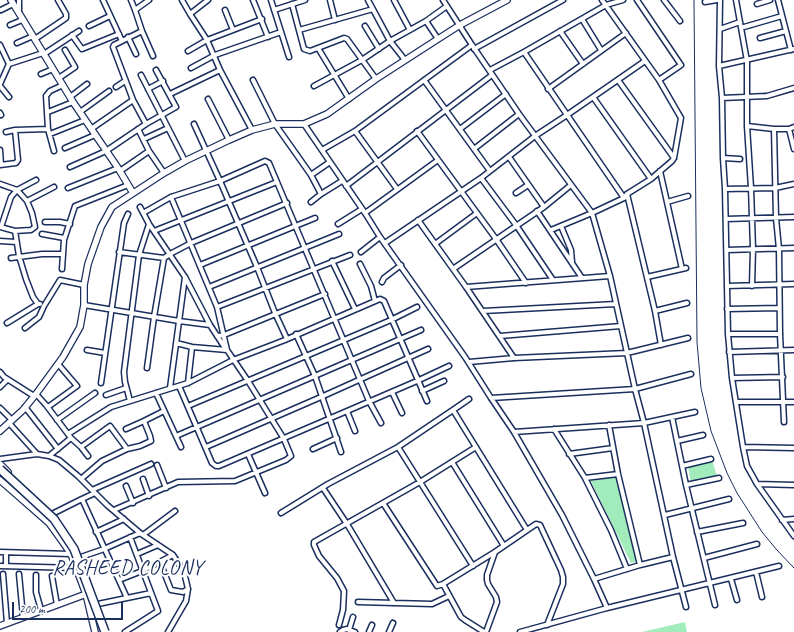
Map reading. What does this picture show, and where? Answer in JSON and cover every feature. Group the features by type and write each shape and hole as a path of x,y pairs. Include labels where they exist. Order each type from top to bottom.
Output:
{"highway":[{"path":"0,469 54,519 71,544 105,632"},
{"path":"0,474 55,526 72,551 100,632"}],"street":[{"path":"19,0 21,17"},
{"path":"16,43 34,37 66,18 66,14 58,0"},
{"path":"103,0 122,41"},
{"path":"131,0 153,56"},
{"path":"135,10 149,0"},
{"path":"182,0 207,40 215,55 220,70 252,130"},
{"path":"190,14 208,0"},
{"path":"253,0 262,19 268,37"},
{"path":"271,0 288,57"},
{"path":"274,10 305,0"},
{"path":"330,0 335,20"},
{"path":"368,0 390,41 405,60"},
{"path":"394,0 410,30"},
{"path":"443,0 519,114 592,214 610,276 622,326 635,389 665,515 673,557 686,607"},
{"path":"0,431 35,395 58,364 80,327 84,305 84,285 88,264 101,227 112,207 185,160 252,130 275,124 304,124 327,114 376,79 438,39 507,0"},
{"path":"322,150 355,131 424,80 473,47 563,0"},
{"path":"551,230 592,214 626,196 651,179 674,158 681,118 659,80 602,0"},
{"path":"490,70 606,5 623,0"},
{"path":"638,0 681,65 659,80"},
{"path":"664,0 680,21"},
{"path":"705,2 718,0 729,352 743,447 748,466 757,484 794,536"},
{"path":"736,0 747,61 747,126 753,249 752,286"},
{"path":"757,4 770,0"},
{"path":"720,66 793,50 786,31 778,0"},
{"path":"1,10 12,2 72,100 119,169 133,193"},
{"path":"292,4 304,49 310,51 344,38 347,39 376,79"},
{"path":"314,86 362,60 390,41 426,21 447,6"},
{"path":"299,30 373,9"},
{"path":"225,10 233,30"},
{"path":"89,26 110,16"},
{"path":"744,27 782,16"},
{"path":"10,25 21,17"},
{"path":"188,51 207,40 262,19"},
{"path":"582,19 601,50"},
{"path":"426,21 438,39"},
{"path":"720,29 740,22"},
{"path":"365,26 379,49"},
{"path":"9,64 44,53 79,31"},
{"path":"142,31 128,37 112,47 133,100 146,124"},
{"path":"560,31 583,64"},
{"path":"760,38 786,31"},
{"path":"191,68 215,55 281,32"},
{"path":"548,89 626,33"},
{"path":"72,35 82,49 119,34"},
{"path":"128,37 136,54"},
{"path":"0,45 9,64 0,85 9,98"},
{"path":"318,48 349,98"},
{"path":"59,78 74,67 65,50"},
{"path":"524,52 548,89 626,196 647,277 662,345"},
{"path":"385,243 461,190 481,178 535,136 645,61"},
{"path":"41,74 54,70"},
{"path":"70,166 106,151 138,129 176,107 156,70"},
{"path":"170,94 220,70"},
{"path":"141,75 185,160"},
{"path":"346,186 492,75"},
{"path":"253,80 275,124 311,175 321,194"},
{"path":"424,80 490,171"},
{"path":"618,80 674,158"},
{"path":"116,87 125,81"},
{"path":"148,89 163,81"},
{"path":"48,112 72,100 87,84"},
{"path":"54,150 49,132 46,102 47,94 50,90 63,85"},
{"path":"722,98 767,96 794,88"},
{"path":"80,112 109,91"},
{"path":"460,129 506,94"},
{"path":"593,97 651,179"},
{"path":"208,99 230,140"},
{"path":"91,129 133,100"},
{"path":"474,149 519,114"},
{"path":"6,132 15,130 49,132 85,120"},
{"path":"194,124 229,200 287,339"},
{"path":"304,124 380,237 468,362 514,432 562,515 607,608"},
{"path":"747,126 774,129 789,129 794,126"},
{"path":"144,139 168,128"},
{"path":"138,129 149,151 164,173"},
{"path":"774,129 776,218 779,249 778,285 784,422"},
{"path":"789,129 794,149"},
{"path":"0,150 1,165 16,163 18,160 15,130"},
{"path":"355,131 397,189"},
{"path":"417,131 461,190 526,283"},
{"path":"65,148 95,135"},
{"path":"68,188 119,169 149,151"},
{"path":"509,157 544,207"},
{"path":"723,158 740,158"},
{"path":"338,224 363,211 438,160"},
{"path":"143,213 171,197 220,181 265,161 269,163 369,402 381,423"},
{"path":"311,175 330,162"},
{"path":"647,277 684,269 660,171"},
{"path":"481,178 553,280"},
{"path":"0,184 17,190 27,201 32,213 34,228 15,232 1,227 11,197 17,190 36,180"},
{"path":"311,202 342,181"},
{"path":"154,231 277,182"},
{"path":"725,189 775,188 794,184"},
{"path":"62,269 64,238 75,206 128,185"},
{"path":"516,193 528,185"},
{"path":"454,269 544,207 571,185"},
{"path":"27,201 54,188"},
{"path":"667,202 688,196"},
{"path":"171,197 218,307 220,324 227,350"},
{"path":"119,252 164,258 191,243 287,203"},
{"path":"114,510 149,496 178,482 235,481 290,458 291,456 291,452 284,439 248,381 210,325 185,277 149,224 140,207"},
{"path":"537,211 582,278"},
{"path":"435,244 476,213"},
{"path":"101,383 119,252 124,224 128,214"},
{"path":"726,218 752,219 794,217"},
{"path":"200,265 315,218"},
{"path":"418,220 454,269 514,358"},
{"path":"45,222 70,224"},
{"path":"130,401 126,388 124,372 139,255 149,224"},
{"path":"561,226 571,250 572,262"},
{"path":"15,232 16,242 30,291 38,304 44,306"},
{"path":"42,234 64,238"},
{"path":"209,287 339,234"},
{"path":"361,252 380,237"},
{"path":"0,241 16,242"},
{"path":"727,250 794,248"},
{"path":"10,258 42,254 62,254"},
{"path":"218,307 350,255"},
{"path":"147,368 164,258"},
{"path":"332,261 355,310"},
{"path":"360,264 371,286 375,301"},
{"path":"382,282 384,278 401,265"},
{"path":"466,287 610,276"},
{"path":"170,388 185,277"},
{"path":"25,328 39,317 60,280 84,285"},
{"path":"727,286 794,284"},
{"path":"217,336 224,335 275,313 325,294"},
{"path":"68,434 111,407 188,383 234,360 380,299 384,301 426,401"},
{"path":"655,311 688,303"},
{"path":"7,323 38,304"},
{"path":"483,311 616,304"},
{"path":"84,305 132,314 154,316 179,322 210,325"},
{"path":"188,406 391,320 417,307"},
{"path":"727,308 779,308"},
{"path":"500,336 622,326"},
{"path":"176,436 421,330"},
{"path":"296,334 315,376 341,452"},
{"path":"728,334 780,334"},
{"path":"468,362 514,358 627,353 688,338"},
{"path":"176,343 192,347 227,350"},
{"path":"188,383 192,347"},
{"path":"206,447 428,349"},
{"path":"87,350 105,353"},
{"path":"729,352 794,350"},
{"path":"48,407 77,386 58,364"},
{"path":"179,386 212,463 219,466 449,366"},
{"path":"0,372 7,380 35,395 48,407 71,438 88,456"},
{"path":"491,398 635,389 691,374"},
{"path":"732,378 783,378"},
{"path":"0,387 7,380"},
{"path":"422,391 444,381"},
{"path":"106,395 126,388"},
{"path":"392,392 402,413"},
{"path":"57,420 95,393"},
{"path":"156,393 181,447"},
{"path":"281,513 398,447 469,399"},
{"path":"736,402 794,402"},
{"path":"25,407 58,448"},
{"path":"0,408 37,454"},
{"path":"453,410 527,530"},
{"path":"126,429 164,411"},
{"path":"347,411 356,431"},
{"path":"514,432 644,423 695,412"},
{"path":"672,417 691,508 715,605"},
{"path":"81,479 102,461 127,448 140,446 151,441 144,421"},
{"path":"609,425 618,474 640,565"},
{"path":"81,447 110,426 127,448"},
{"path":"554,429 585,478 611,530 627,569"},
{"path":"677,441 703,435"},
{"path":"49,456 71,438"},
{"path":"313,449 337,438"},
{"path":"398,447 473,566"},
{"path":"339,625 343,610 344,591 319,556 314,543 383,504 476,447"},
{"path":"743,447 794,448"},
{"path":"569,454 613,448"},
{"path":"0,459 37,454 49,456 58,460 81,479 124,520 173,555 184,572 188,589 186,600 168,632"},
{"path":"248,454 265,493"},
{"path":"682,466 711,458"},
{"path":"452,462 504,546"},
{"path":"0,464 52,514 63,527 81,557 108,632"},
{"path":"52,514 151,464"},
{"path":"157,465 166,488"},
{"path":"585,478 618,474"},
{"path":"686,485 720,478"},
{"path":"143,479 149,496"},
{"path":"0,480 49,523 71,554 86,594 95,632"},
{"path":"757,484 794,485"},
{"path":"126,486 133,503"},
{"path":"323,488 347,524 394,603"},
{"path":"665,515 729,498"},
{"path":"82,499 127,598"},
{"path":"383,504 435,585 439,586 495,552 536,524 540,525 563,577 562,584 547,625"},
{"path":"81,557 104,549 130,537 142,534 175,511"},
{"path":"782,520 794,519"},
{"path":"96,532 124,520"},
{"path":"697,532 743,522"},
{"path":"125,632 158,611 130,537"},
{"path":"704,558 757,544"},
{"path":"137,554 158,545"},
{"path":"0,552 71,554"},
{"path":"443,584 465,620 485,632 497,602 487,580 487,575 495,552"},
{"path":"6,553 6,566"},
{"path":"119,580 142,571 173,555"},
{"path":"594,579 673,557"},
{"path":"160,562 171,590 184,592 188,589"},
{"path":"0,566 77,568"},
{"path":"520,632 607,608 731,579 779,566"},
{"path":"756,572 762,597"},
{"path":"3,574 6,623"},
{"path":"19,574 23,617"},
{"path":"36,575 36,592 41,610"},
{"path":"52,576 57,605"},
{"path":"731,579 737,600"},
{"path":"0,626 93,591"},
{"path":"98,604 151,593"},
{"path":"358,602 432,604 449,596"},
{"path":"349,630 353,617"},
{"path":"389,632 392,623"},
{"path":"369,632 372,625"},
{"path":"340,632 343,630 355,632"}],"green space":[{"path":"712,460 717,476 691,482 688,467"},
{"path":"619,476 639,561 631,563 591,481"},
{"path":"685,622 687,632 642,632"}],"railway":[{"path":"694,0 697,342 701,388 711,431 727,473 737,493 762,532 794,568"}],"district":[{"name":"RASHEED COLONY","path":"128,569"}]}
